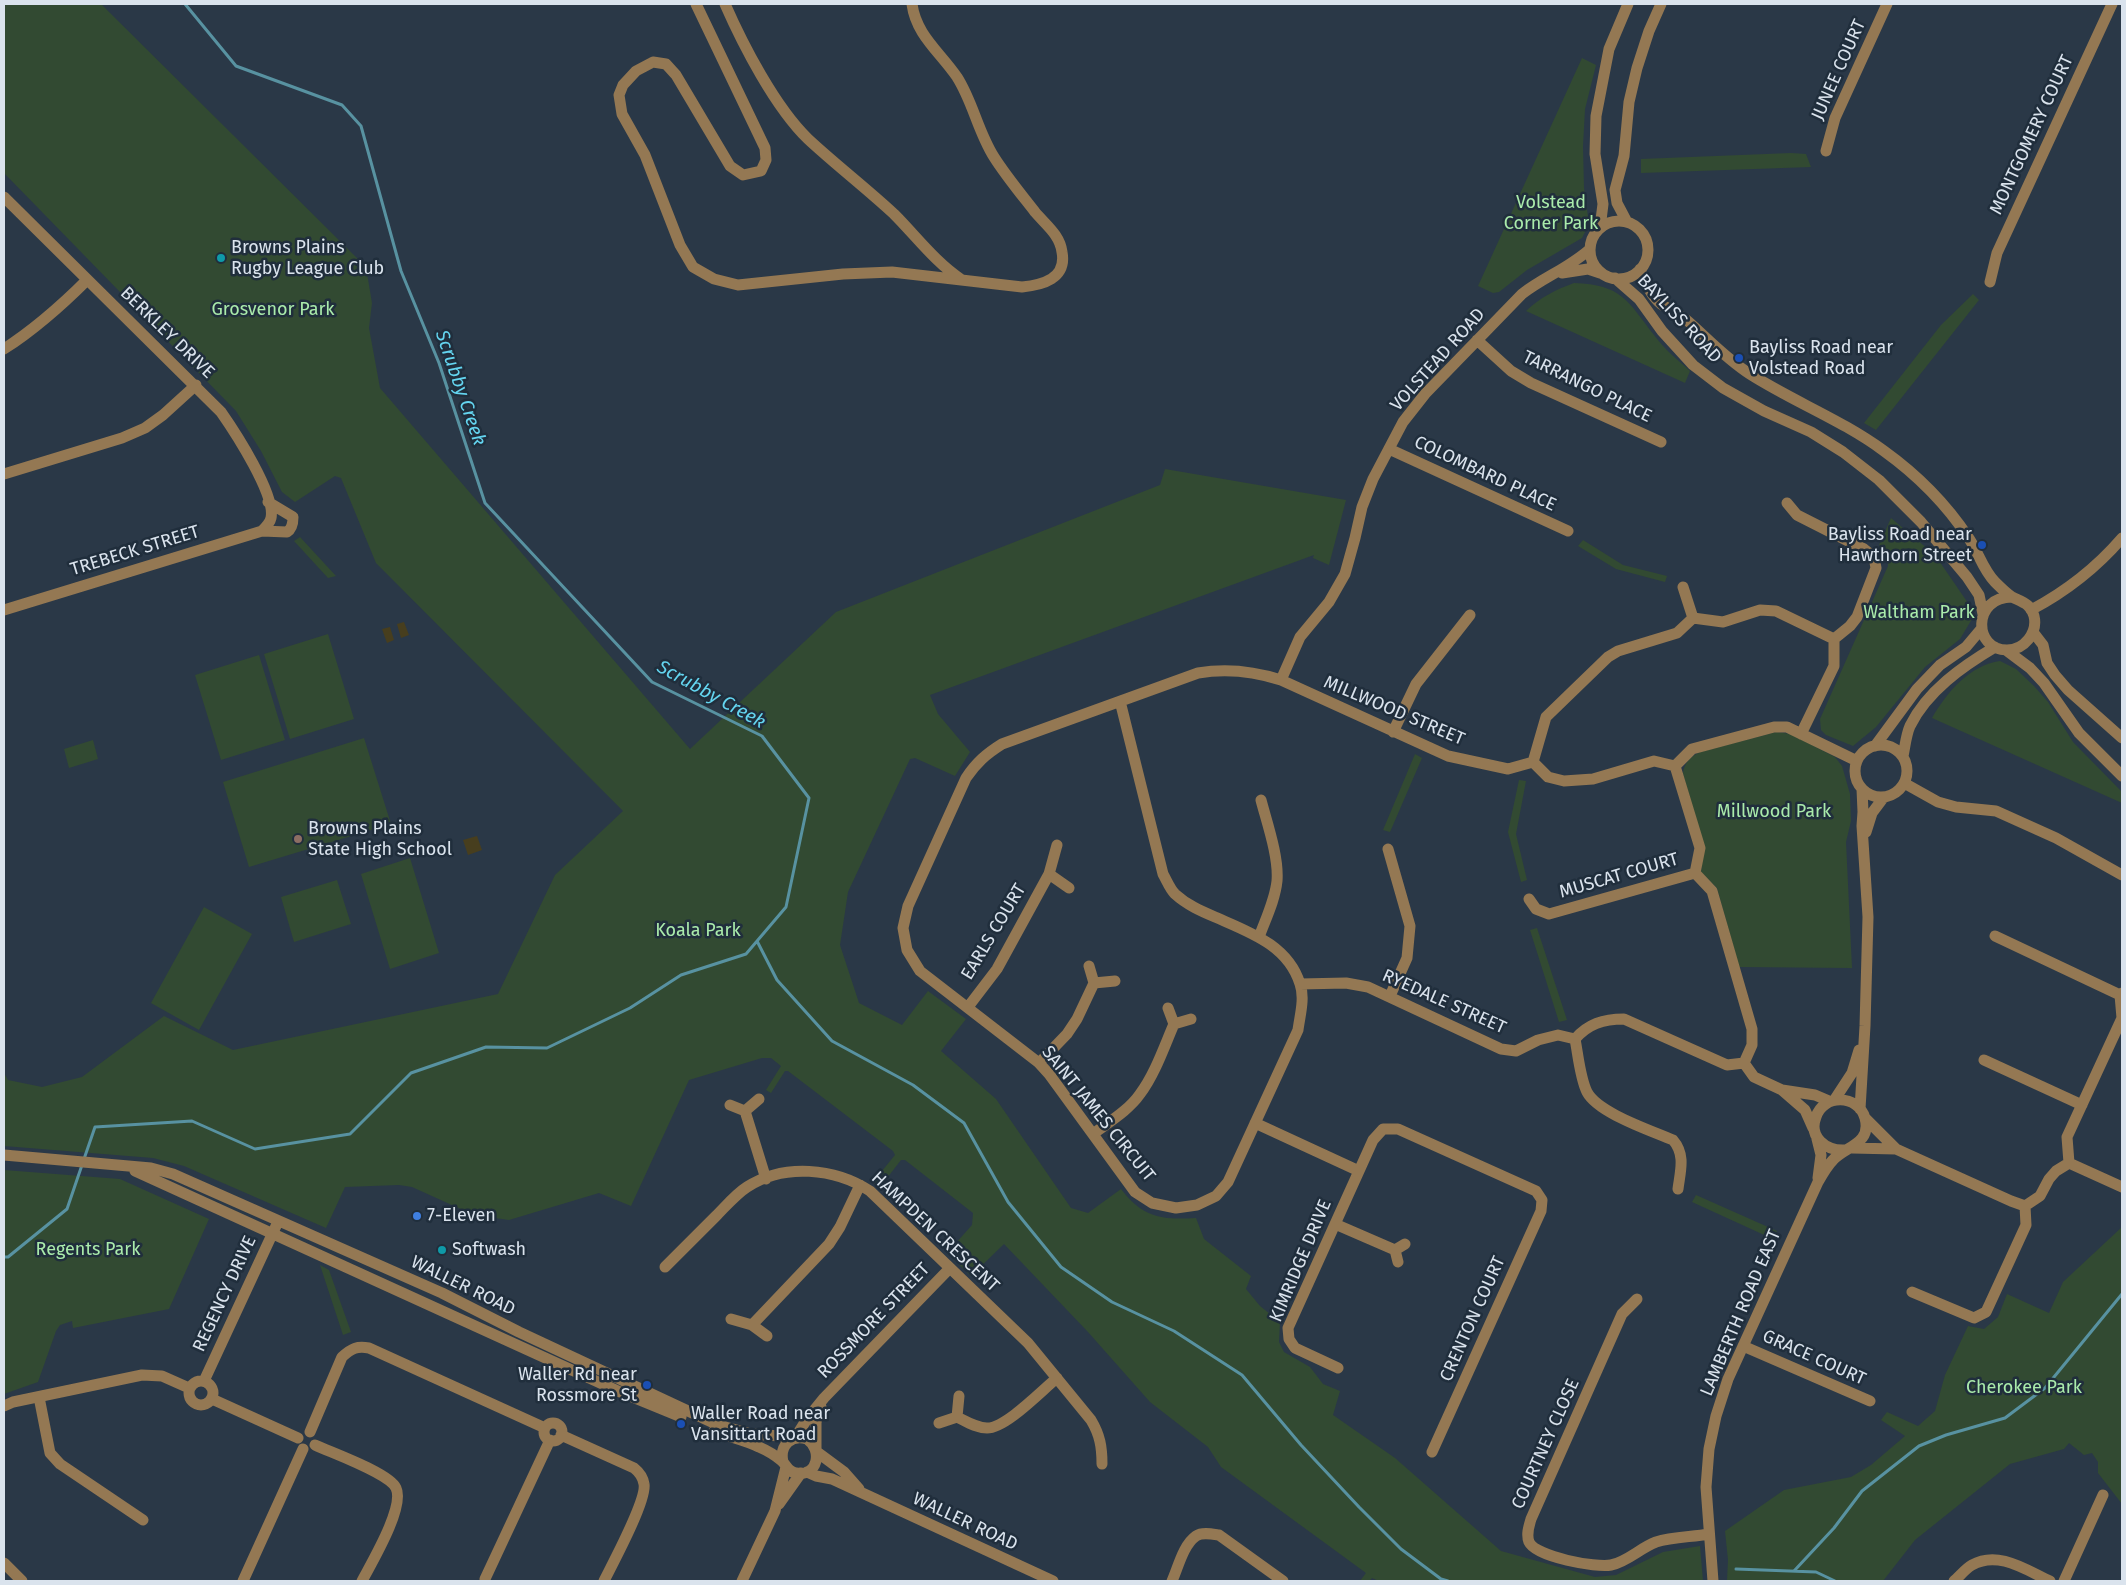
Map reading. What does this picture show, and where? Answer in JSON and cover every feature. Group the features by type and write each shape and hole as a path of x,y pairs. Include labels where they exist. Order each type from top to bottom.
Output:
{"street":[{"path":"696,4 765,148 766,160 761,172 743,175 730,166 676,75 666,64 653,62 636,70 623,85 618,95 622,114 645,155 680,245 693,267 714,279 738,285 843,274 892,272 1022,286 1041,285 1052,280 1061,265 1063,253 1057,237 993,156 958,79 921,34 914,17 912,4"},
{"path":"724,4 738,32 783,108 807,138 894,215 949,271 964,281"},
{"path":"1600,228 1602,204 1595,154 1596,116 1609,49 1628,4"},
{"name":"BAYLISS ROAD","path":"1610,276 1624,278 1633,275 1640,269 1648,251 1642,233 1636,226 1627,222 1617,203 1615,190 1624,156 1629,102 1637,68 1649,31 1661,4"},
{"name":"JUNEE COURT","path":"1826,151 1835,118 1888,4"},
{"name":"MONTGOMERY COURT","path":"1990,282 1997,253 2112,4"},
{"name":"BERKLEY DRIVE","path":"4,196 222,412 241,440 258,471 271,518 262,530"},
{"path":"1590,249 1595,234 1600,228 1608,223 1617,221 1627,222"},
{"name":"BAYLISS ROAD","path":"1590,249 1594,263 1639,299 1662,331 1693,365 1723,388 1764,411 1811,432 1843,452 1879,480 1921,522 1967,577 1979,595 1983,614 1982,628"},
{"name":"VOLSTEAD ROAD","path":"1281,680 1300,637 1329,602 1345,574 1362,507 1373,479 1404,422 1425,394 1522,294 1539,282 1558,273 1590,249"},
{"name":"VOLSTEAD ROAD","path":"1558,273 1588,269 1610,276"},
{"name":"BAYLISS ROAD","path":"1640,269 1648,287 1660,303 1689,323 1714,346 1748,372 1778,391 1837,420 1885,451 1919,480 1946,508 1968,538 1994,581 2031,610"},
{"path":"4,349 31,332 87,280"},
{"name":"TARRANGO PLACE","path":"1477,340 1511,371 1531,383 1661,442"},
{"path":"4,474 122,438 145,428 163,415 196,385"},
{"name":"COLOMBARD PLACE","path":"1389,449 1568,531"},
{"path":"262,530 287,532 293,524 293,517 268,502"},
{"path":"1787,503 1797,515 1864,549 1874,557 1876,568 1857,616 1850,626 1834,639"},
{"name":"TREBECK STREET","path":"4,610 262,530"},
{"path":"1862,789 1876,797 1884,797 1899,790 1904,783 1907,770 1903,756 1909,726 1926,702 1951,676 2001,648 2023,645 2033,632 2034,624 2031,610 2103,560 2122,538"},
{"path":"1683,587 1693,618"},
{"path":"1983,614 1987,606 1994,600 2012,597"},
{"path":"1693,618 1723,622 1760,610 1776,611 1834,639"},
{"path":"1393,732 1416,684 1470,615"},
{"path":"1675,766 1654,761 1593,779 1564,781 1548,777 1533,762 1546,717 1608,657 1618,651 1677,633 1693,618"},
{"path":"1982,628 1984,636 2030,668 2044,683 2079,733 2122,776"},
{"path":"1848,1149 1864,1136 1866,1127 1863,1113 1868,917 1862,789 1856,776 1857,761 1862,754 1875,746 1917,689 1940,664 1966,647 1982,628"},
{"path":"2033,632 2042,645 2047,663 2055,676 2122,738"},
{"path":"1801,734 1834,666 1834,639"},
{"name":"SAINT JAMES CIRCUIT","path":"1120,702 1163,874 1174,893 1190,906 1259,937 1283,954 1300,984 1302,1005 1298,1030 1228,1182 1216,1196 1196,1205 1176,1208 1152,1203 1135,1192 1049,1074 968,1007 920,971 907,950 903,928 908,906 966,778 975,764 1002,744 1198,673 1216,670 1261,674 1281,680"},
{"name":"MILLWOOD STREET","path":"1281,680 1448,756 1508,769 1533,762"},
{"path":"1675,766 1692,749 1774,727 1787,727 1857,761"},
{"path":"1875,746 1891,747 1903,756"},
{"path":"1675,766 1700,848 1695,873 1712,891 1752,1029 1752,1045 1744,1063"},
{"path":"1904,783 1938,802 1956,807 1996,811 2056,838 2122,875"},
{"path":"1863,841 1872,813 1884,797"},
{"path":"1259,937 1274,896 1277,879 1276,863 1261,800"},
{"name":"EARLS COURT","path":"968,1007 997,969 1049,874 1057,845"},
{"path":"1388,849 1410,926 1407,958 1390,996"},
{"name":"MUSCAT COURT","path":"1529,899 1536,909 1549,914 1695,873"},
{"name":"EARLS COURT","path":"1049,874 1069,888"},
{"path":"1995,936 2121,994 2122,1018 2067,1137 2070,1163"},
{"path":"1038,1063 1067,1034 1077,1020 1094,984 1089,966"},
{"path":"1094,984 1115,981"},
{"name":"RYEDALE STREET","path":"1300,984 1346,983 1368,987 1501,1049 1516,1051 1538,1040 1558,1035 1575,1039"},
{"path":"1093,1134 1126,1109 1140,1095 1150,1080 1174,1024 1168,1008"},
{"path":"1174,1024 1191,1019"},
{"path":"1678,1189 1682,1155 1678,1147 1673,1140 1603,1109 1593,1101 1586,1091 1575,1039 1584,1028 1607,1019 1624,1019 1727,1065 1744,1063"},
{"path":"1816,1134 1814,1121 1817,1113 1822,1106 1832,1100 1852,1073 1865,1026"},
{"path":"1984,1060 2082,1105"},
{"path":"1744,1063 1754,1077 1782,1090 1805,1110 1816,1134 1830,1149 1896,1149"},
{"path":"1782,1090 1815,1095 1832,1100 1848,1100 1863,1113 1896,1149 2025,1206"},
{"path":"745,1111 759,1099"},
{"path":"730,1105 745,1111"},
{"path":"745,1111 766,1179"},
{"path":"1255,1123 1359,1171"},
{"name":"KIMRIDGE DRIVE","path":"1338,1368 1295,1348 1289,1339 1288,1328 1373,1140 1383,1128 1398,1129 1536,1192 1542,1200"},
{"name":"LAMBERTH ROAD EAST","path":"1816,1134 1821,1155 1818,1182"},
{"name":"LAMBERTH ROAD EAST","path":"1713,1581 1706,1487 1709,1449 1716,1416 1728,1379 1818,1182 1833,1160 1848,1149"},
{"name":"WALLER ROAD","path":"4,1155 151,1168 173,1174 442,1293 519,1332 718,1426 751,1434 808,1439 817,1450 844,1472 863,1494"},
{"path":"2070,1163 2122,1187"},
{"path":"2025,1206 2040,1196 2049,1179 2056,1171 2070,1163"},
{"name":"WALLER ROAD","path":"119,1165 273,1232 620,1392 718,1433 759,1446 793,1472 804,1472 832,1479 1052,1581"},
{"name":"HAMPDEN CRESCENT","path":"666,1267 747,1186 782,1174 813,1172 829,1173 860,1185 870,1191 1028,1343 1091,1420 1098,1432 1102,1447 1102,1464"},
{"path":"752,1325 829,1244 840,1228 860,1185"},
{"name":"CRENTON COURT","path":"1432,1452 1541,1211 1542,1200"},
{"path":"1912,1292 1974,1318 1986,1312 2026,1225 2025,1206"},
{"name":"REGENCY DRIVE","path":"204,1381 278,1221"},
{"path":"1335,1224 1400,1247 1398,1262"},
{"name":"ROSSMORE STREET","path":"793,1439 824,1398 950,1268"},
{"path":"392,1287 398,1274"},
{"name":"COURTNEY CLOSE","path":"1637,1299 1622,1314 1578,1412 1531,1519 1528,1529 1529,1542 1538,1551 1590,1566 1608,1566 1616,1564 1657,1542 1709,1534"},
{"path":"731,1319 752,1325 767,1336"},
{"path":"514,1343 519,1332"},
{"path":"310,1432 342,1357 359,1346 369,1348 545,1428"},
{"name":"GRACE COURT","path":"1743,1346 1870,1401"},
{"path":"4,1406 39,1396 142,1375 162,1376 190,1388"},
{"path":"938,1423 957,1417 977,1427 988,1428 1001,1425 1057,1378"},
{"path":"204,1381 212,1388 212,1399 205,1405 196,1404 189,1398 190,1388 195,1382 204,1381"},
{"path":"39,1396 50,1453 60,1464 143,1520"},
{"path":"957,1417 959,1396"},
{"name":"ROSSMORE STREET","path":"817,1450 816,1422 824,1398"},
{"path":"212,1399 298,1438"},
{"path":"550,1424 560,1427 561,1435 558,1440 550,1440 545,1436 545,1428 550,1424"},
{"path":"310,1432 303,1432 298,1438 298,1444 303,1449 310,1449 315,1445"},
{"path":"310,1432 315,1438 315,1445"},
{"path":"561,1435 634,1468 644,1482 643,1498 604,1581"},
{"path":"742,1581 774,1511 784,1464 782,1449 793,1439"},
{"path":"485,1579 550,1440"},
{"path":"315,1445 383,1475 396,1487 399,1497 396,1511 362,1581"},
{"path":"243,1581 303,1449"},
{"path":"774,1511 804,1472 816,1463 817,1450"},
{"path":"2064,1581 2103,1495"},
{"path":"1172,1581 1188,1545 1197,1536 1208,1534 1219,1535 1282,1581"},
{"path":"1954,1581 1970,1566 1988,1559 2002,1560 2050,1581"},
{"path":"4,1563 22,1581"}],"green space":[{"name":"Koala Park","path":"4,4 101,4 366,267 372,303 369,328 380,388 690,749 836,612 1160,485 1165,469 1346,500 1329,565 1313,558 1314,555 930,695 938,714 970,752 955,776 915,758 910,759 848,892 840,945 859,1003 902,1025 928,991 966,1019 941,1051 996,1099 1071,1208 1088,1213 1121,1189 1137,1206 1154,1215 1173,1218 1196,1218 1204,1239 1251,1276 1246,1289 1260,1306 1280,1322 1279,1342 1284,1352 1310,1367 1323,1384 1340,1391 1333,1415 1395,1458 1501,1551 1595,1577 1616,1575 1663,1552 1700,1546 1703,1581 1379,1581 1372,1578 1369,1581 1360,1581 1366,1573 1221,1467 1208,1447 1150,1402 1088,1332 1004,1244 971,1276 947,1253 972,1225 973,1213 905,1160 901,1160 880,1187 873,1182 895,1155 893,1151 788,1071 785,1071 771,1093 766,1090 781,1066 771,1058 762,1058 689,1080 631,1206 599,1193 509,1220 474,1215 412,1187 399,1185 345,1187 326,1228 184,1166 153,1158 4,1146 4,1073 8,1080 42,1087 82,1077 164,1016 233,1050 498,994 555,875 623,811 376,563 341,478 335,476 295,502 282,492 261,451 236,411 4,173"},
{"name":"Volstead Corner Park","path":"1582,58 1596,65 1585,109 1583,146 1584,188 1589,224 1582,238 1527,270 1499,292 1493,293 1478,286"},
{"path":"1806,154 1811,167 1641,173 1641,159"},
{"name":"Volstead Corner Park","path":"1574,283 1603,287 1622,297 1637,312 1662,345 1690,371 1685,383 1526,311 1549,294"},
{"path":"1973,294 1979,300 1876,430 1864,423 1941,325"},
{"name":"Waltham Park","path":"1891,518 1935,555 1968,603 1972,619 1960,639 1925,667 1876,727 1853,746 1826,735 1821,730 1820,719 1888,566 1888,557 1879,545"},
{"path":"300,537 336,576 328,578 294,541"},
{"path":"1583,540 1623,565 1667,576 1665,582 1616,569 1578,546"},
{"path":"328,634 354,719 290,739 264,654"},
{"path":"259,655 285,740 221,760 195,675"},
{"name":"Waltham Park","path":"2000,661 2016,669 2048,702 2073,742 2122,792 2122,803 1932,718 1960,681 1979,668"},
{"name":"Millwood Park","path":"1776,732 1791,734 1835,757 1842,766 1850,794 1851,821 1846,842 1852,968 1739,967 1717,888 1701,872 1704,846 1683,774 1686,764 1690,758 1700,752"},
{"path":"364,738 391,824 249,867 223,782"},
{"path":"93,740 98,759 69,768 64,749"},
{"path":"1415,754 1422,758 1390,832 1383,830"},
{"path":"1519,780 1526,781 1516,834 1527,880 1521,882 1508,832"},
{"path":"410,858 439,953 390,969 361,874"},
{"path":"337,880 351,924 294,942 281,897"},
{"path":"204,907 252,934 199,1030 151,1003"},
{"path":"1537,928 1567,1020 1559,1022 1530,930"},
{"name":"Regents Park","path":"4,1170 120,1179 209,1219 169,1309 73,1328 72,1321 60,1325 56,1331 38,1382 4,1394"},
{"path":"1696,1195 1777,1231 1773,1239 1692,1202"},
{"name":"Cherokee Park","path":"2122,1227 2122,1504 2098,1473 2098,1462 2092,1453 2084,1455 2069,1443 2064,1449 2010,1464 1915,1540 1883,1581 1727,1581 1728,1560 1725,1531 1784,1490 1851,1477 1871,1465 1905,1436 1881,1420 1887,1412 1918,1426 1935,1411 1945,1375 1968,1326 1984,1329 1998,1317 2007,1294 2049,1313 2063,1282"},
{"path":"320,1265 329,1270 351,1332 343,1335"}],"sand":[{"path":"404,622 409,635 401,638 397,624"},
{"path":"390,627 394,640 387,643 382,629"},
{"path":"477,836 482,850 468,855 463,840"}],"waterway":[{"name":"Scrubby Creek","path":"84,1159 95,1127 192,1121 255,1149 350,1134 411,1073 486,1047 547,1048 630,1008 681,975 746,954 786,907 809,798 762,736 652,682 485,503 439,363 401,271 361,126 342,105 236,66 185,4"},
{"path":"757,941 777,980 832,1041 913,1085 964,1123 1008,1202 1061,1267 1112,1302 1174,1331 1242,1375 1301,1445 1359,1507 1401,1549 1441,1579 1448,1581"},
{"name":"Scrubby Creek","path":"4,1257 8,1257 67,1209 82,1165"},
{"path":"1794,1571 1834,1528 1862,1491 1919,1446 1946,1435 2005,1418 2045,1388 2122,1294"},
{"path":"1736,1569 1816,1572 1835,1581"}],"place":[{"name":"Browns Plains Rugby League Club","path":"221,258"},
{"name":"Bayliss Road near Volstead Road","path":"1739,358"},
{"name":"Bayliss Road near Hawthorn Street","path":"1982,545"},
{"name":"Browns Plains State High School","path":"298,839"},
{"name":"7-Eleven","path":"417,1216"},
{"name":"Softwash","path":"442,1250"},
{"name":"Waller Rd near Rossmore St","path":"647,1385"},
{"name":"Waller Road near Vansittart Road","path":"681,1424"}],"park label":[{"name":"Grosvenor Park","path":"273,310"}]}
